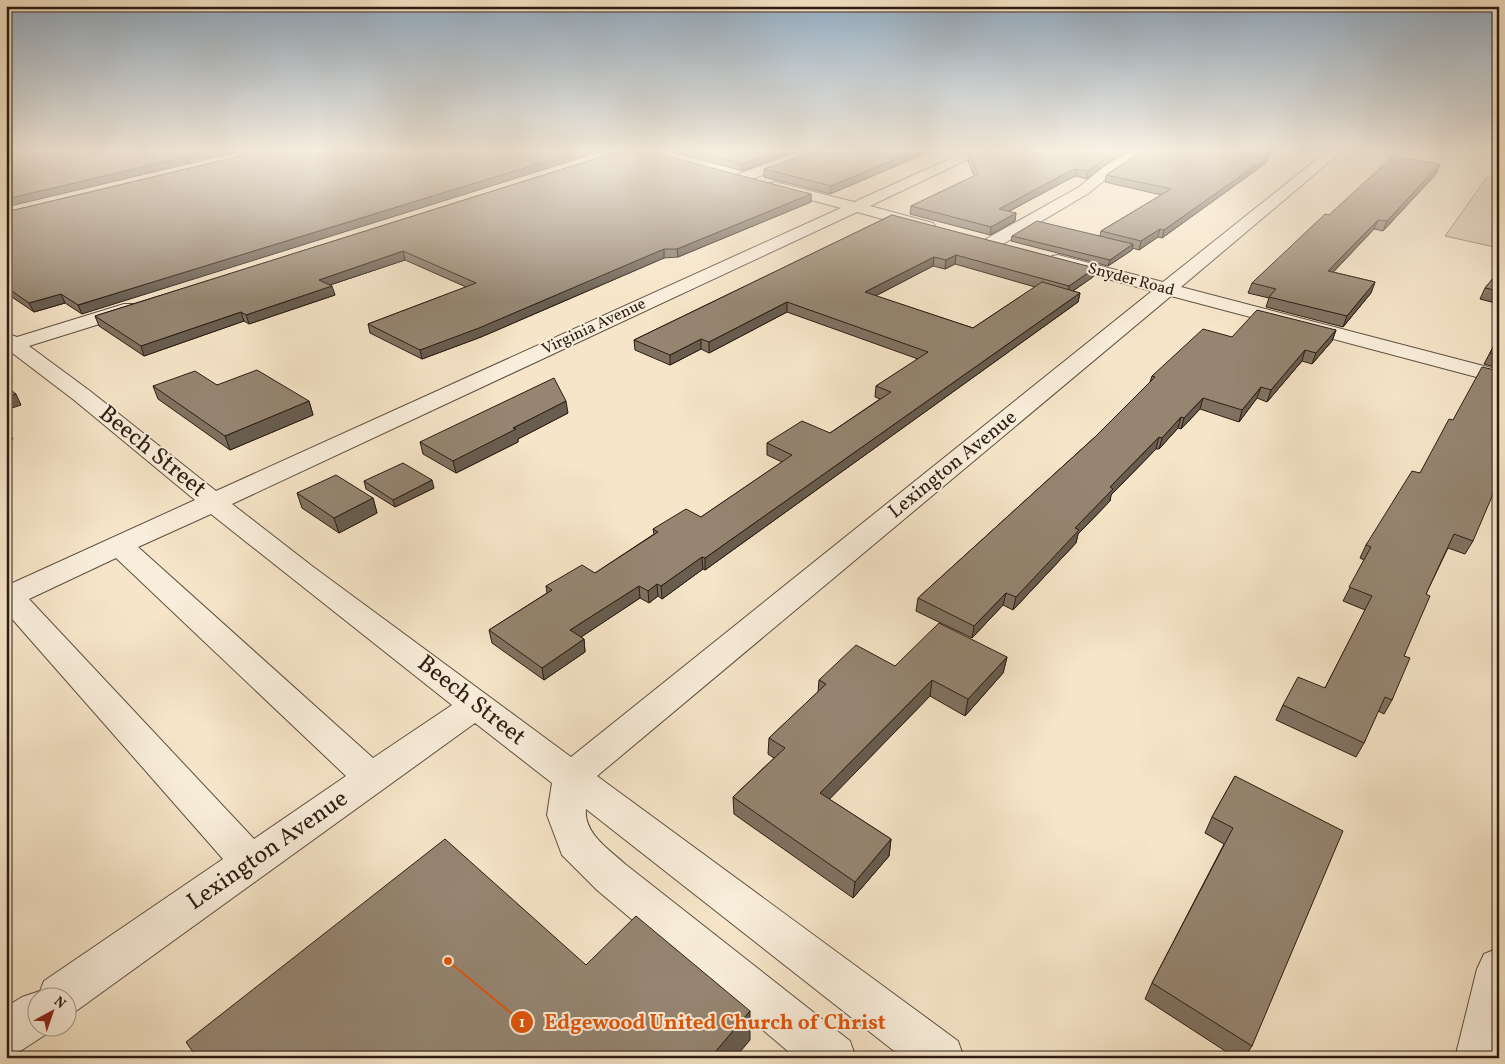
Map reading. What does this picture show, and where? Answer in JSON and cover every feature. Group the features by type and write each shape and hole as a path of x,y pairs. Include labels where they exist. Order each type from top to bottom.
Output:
{"street":[{"path":"835,202 940,229"},
{"name":"Virginia Avenue","path":"251,862 9,596 118,544 868,202"},
{"path":"992,243 1064,202"},
{"name":"Lexington Avenue","path":"571,777 1274,202"},
{"path":"975,238 1018,250"},
{"name":"Snyder Road","path":"1043,256 1499,377"},
{"path":"9,343 147,303"},
{"name":"Beech Street","path":"9,343 142,442 212,501 476,705 940,1058"},
{"path":"118,544 371,778"},
{"name":"Lexington Avenue","path":"74,986 476,705"},
{"path":"571,777 566,815 576,842 610,877 833,1058"},
{"path":"1478,1058 1499,969"},
{"path":"6,1034 28,1020"}],"shaded area":[{"path":"1469,202 1499,202 1499,248 1445,236"}],"building":[{"path":"49,202 414,202 78,305 61,294 29,303 6,287 6,212"},
{"path":"459,202 792,202 677,249 664,249 479,328 420,350 368,324 476,283 403,251 319,280 332,286 246,315 241,312 141,346 95,316"},
{"path":"920,202 1013,202 999,209 1016,213 991,227 911,206"},
{"path":"1150,202 1204,202 1164,230 1160,229 1141,241 1101,231"},
{"path":"1343,202 1405,202 1387,221 1378,220 1328,271 1375,282 1347,316 1269,297 1276,289 1252,283 1325,214 1329,215"},
{"path":"892,215 1095,268 1069,286 956,255 946,260 934,257 865,292 973,328 1042,282 1080,293 705,558 702,557 661,586 657,584 648,591 639,586 570,630 584,639 542,668 489,630 552,590 546,586 582,565 595,573 658,532 653,529 686,509 701,517 792,455 767,443 802,421 830,433 891,392 876,386 928,352 787,302 709,342 701,339 670,355 634,340"},
{"path":"1037,221 1133,244 1110,260 1012,236"},
{"path":"1499,271 1499,291 1485,288"},
{"path":"1257,310 1336,330 1316,353 1305,350 1271,390 1261,387 1242,410 1203,398 1184,418 1181,417 1162,438 1159,437 1110,487 1113,489 1075,528 1079,530 1016,597 1006,593 974,626 918,598 1095,437 1155,377 1152,376 1203,329 1232,337"},
{"path":"1499,336 1499,355 1490,353"},
{"path":"1482,367 1499,371 1499,480 1473,541 1454,534 1426,594 1430,596 1404,656 1410,658 1392,700 1385,697 1364,743 1283,705 1298,677 1325,688 1372,596 1349,587 1371,547 1366,545 1412,471 1420,473 1449,419 1453,420"},
{"path":"257,370 309,401 225,436 153,386 195,371 217,385"},
{"path":"554,378 566,401 453,461 420,442"},
{"path":"6,386 16,394 6,397"},
{"path":"403,463 432,480 393,500 364,481"},
{"path":"336,475 373,498 334,518 297,493"},
{"path":"939,623 1007,657 968,699 932,680 820,793 891,839 855,882 733,797 785,748 769,738 826,684 819,680 856,645 895,666"},
{"path":"1235,776 1343,831 1252,1046 1152,983 1233,828 1212,817"},
{"path":"445,839 586,965 636,916 750,1011 710,1058 197,1058 186,1042"}],"place":[{"name":"Edgewood United Church of Christ","path":"448,961"}]}
